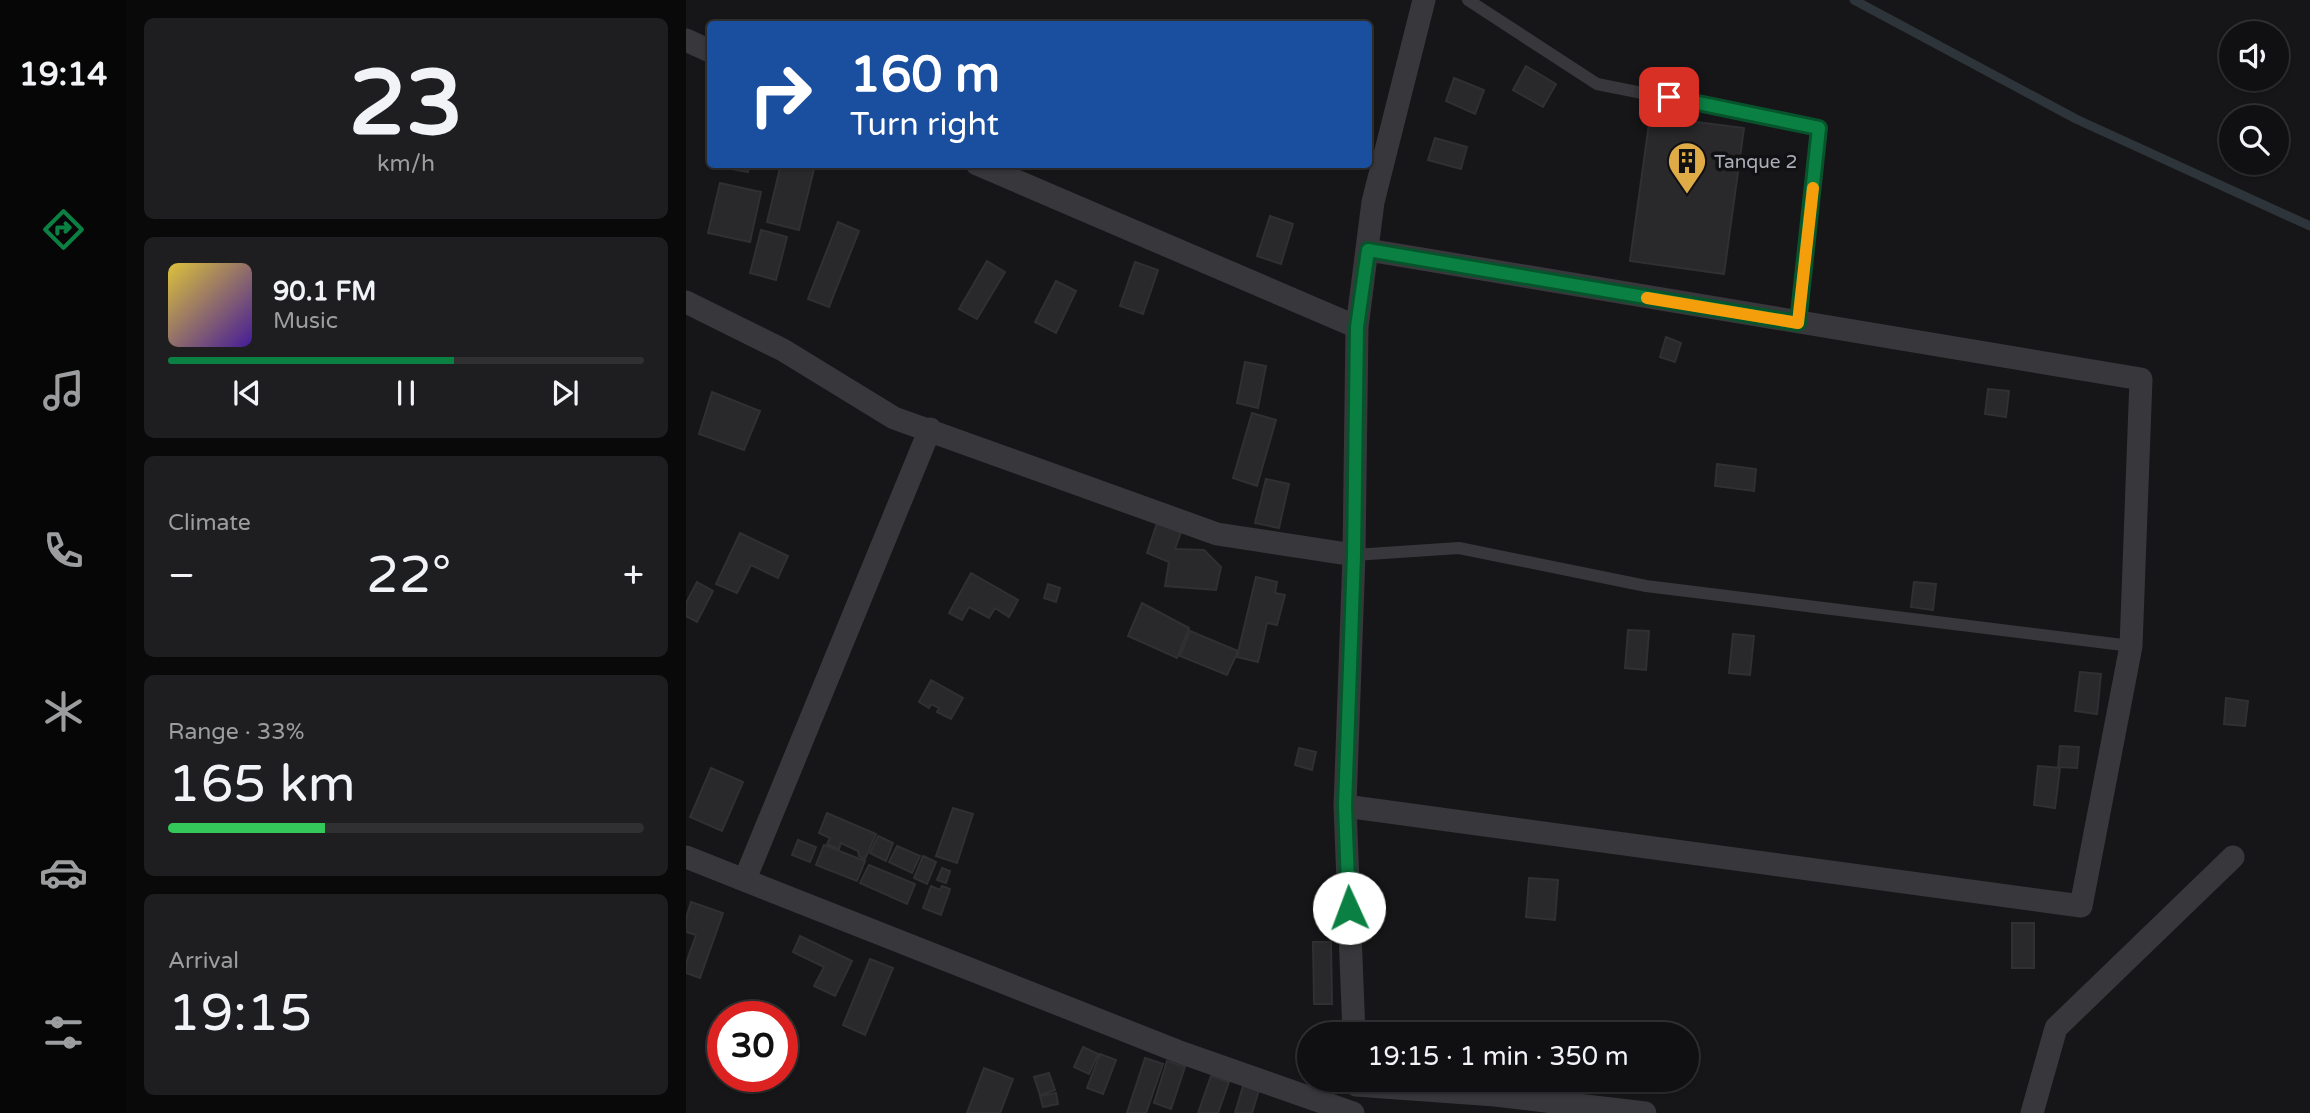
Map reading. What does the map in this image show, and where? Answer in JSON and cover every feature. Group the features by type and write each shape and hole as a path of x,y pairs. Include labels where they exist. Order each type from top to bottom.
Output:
{"street":[{"path":"1354,1022 1345,806 1354,555 1357,327 1373,202 1424,0"},
{"path":"686,40 707,50"},
{"path":"986,168 1357,327"},
{"path":"1345,806 2081,906 2131,646 2141,379 1368,250"},
{"path":"686,302 783,350 894,418 1217,534 1354,555"},
{"path":"745,880 930,429"},
{"path":"686,857 1164,1046 1355,1113 1356,1092"},
{"path":"2032,1113 2056,1028 2232,857"},
{"path":"1463,1092 1645,1113"}],"lane":[{"path":"1468,0 1597,84 1819,128 1798,323"},
{"path":"1354,555 1459,548 1646,586 2131,646"}],"building":[{"path":"1526,66 1556,84 1543,107 1513,90"},
{"path":"1454,78 1484,90 1475,114 1446,101"},
{"name":"Tanque 2","path":"1650,116 1744,128 1724,274 1630,261"},
{"path":"1435,138 1467,147 1461,169 1428,160"},
{"path":"726,168 749,168 748,172"},
{"path":"780,168 814,169 799,230 767,222"},
{"path":"720,183 761,192 750,242 708,233"},
{"path":"1270,216 1293,224 1281,264 1257,256"},
{"path":"838,222 859,231 829,307 808,299"},
{"path":"761,230 787,237 776,280 750,273"},
{"path":"987,261 1005,272 977,319 959,309"},
{"path":"1135,262 1158,270 1143,314 1120,306"},
{"path":"1056,281 1076,291 1056,333 1035,322"},
{"path":"1666,337 1681,343 1675,362 1660,357"},
{"path":"1245,362 1266,366 1258,408 1237,403"},
{"path":"1988,389 2009,391 2006,417 1985,414"},
{"path":"712,392 760,411 744,450 699,434"},
{"path":"1252,413 1276,420 1257,486 1233,478"},
{"path":"1717,464 1756,469 1754,491 1715,486"},
{"path":"1266,479 1289,484 1279,528 1255,523"},
{"path":"1157,523 1181,532 1175,549 1204,550 1221,567 1216,590 1165,586 1169,562 1147,553"},
{"path":"740,533 788,556 778,578 751,565 737,593 716,584"},
{"path":"971,573 1018,600 1009,617 995,608 989,618 969,607 962,620 949,613"},
{"path":"1256,577 1277,582 1275,593 1285,595 1277,625 1267,623 1258,662 1237,657"},
{"path":"697,582 713,591 697,622 686,616 686,603"},
{"path":"1914,582 1936,584 1933,610 1911,607"},
{"path":"1048,584 1060,588 1056,602 1044,598"},
{"path":"1142,603 1189,628 1177,658 1128,636"},
{"path":"1628,630 1649,631 1646,670 1625,668"},
{"path":"1190,631 1238,651 1227,675 1180,656"},
{"path":"1733,634 1754,636 1750,675 1729,673"},
{"path":"2080,672 2101,674 2097,714 2075,711"},
{"path":"931,680 963,698 951,719 937,712 939,708 931,704 929,708 919,702"},
{"path":"2226,698 2248,701 2245,726 2224,724"},
{"path":"2060,746 2079,747 2077,768 2058,767"},
{"path":"1299,748 1316,752 1312,770 1295,765"},
{"path":"2038,766 2060,768 2055,808 2034,805"},
{"path":"711,768 743,782 722,831 690,817"},
{"path":"953,808 973,814 957,863 936,856"},
{"path":"827,813 876,834 865,859 859,856 858,851 841,843 839,849 827,844 830,838 819,833"},
{"path":"878,836 893,843 886,861 870,853"},
{"path":"798,840 816,847 810,862 792,855"},
{"path":"824,845 865,861 857,881 816,865"},
{"path":"897,846 920,856 912,873 889,862"},
{"path":"923,856 936,862 927,884 914,878"},
{"path":"869,865 915,884 907,904 860,883"},
{"path":"942,868 950,871 946,883 937,880"},
{"path":"1529,878 1558,880 1555,920 1526,917"},
{"path":"931,886 940,890 942,886 950,889 941,915 923,908"},
{"path":"691,902 723,913 700,978 686,973 686,963 696,935 686,932 686,918"},
{"path":"2012,923 2034,923 2034,968 2012,968"},
{"path":"800,936 852,961 835,996 814,986 824,967 793,952"},
{"path":"1313,942 1331,942 1332,1004 1314,1004"},
{"path":"870,959 893,968 865,1035 843,1025"},
{"path":"1083,1047 1098,1054 1089,1074 1074,1067"},
{"path":"1100,1054 1116,1060 1103,1094 1087,1088"},
{"path":"1145,1058 1163,1064 1146,1113 1127,1113"},
{"path":"1167,1061 1185,1067 1171,1109 1154,1103"},
{"path":"984,1068 1013,1079 1000,1113 967,1113"},
{"path":"1049,1073 1055,1090 1040,1095 1034,1077"},
{"path":"1211,1076 1229,1082 1218,1113 1198,1113"},
{"path":"1243,1086 1259,1090 1252,1113 1235,1113"},
{"path":"1056,1093 1058,1104 1043,1107 1040,1096"}],"waterway":[{"path":"1854,0 2076,119 2310,226"}],"slow traffic":[{"path":"1647,298 1798,323 1813,188"}],"place":[{"name":"Tanque 2","path":"1687,195"}],"route":[{"path":"1349,908 1345,806 1354,555 1357,327 1368,250 1798,323 1819,128 1669,97"}]}
